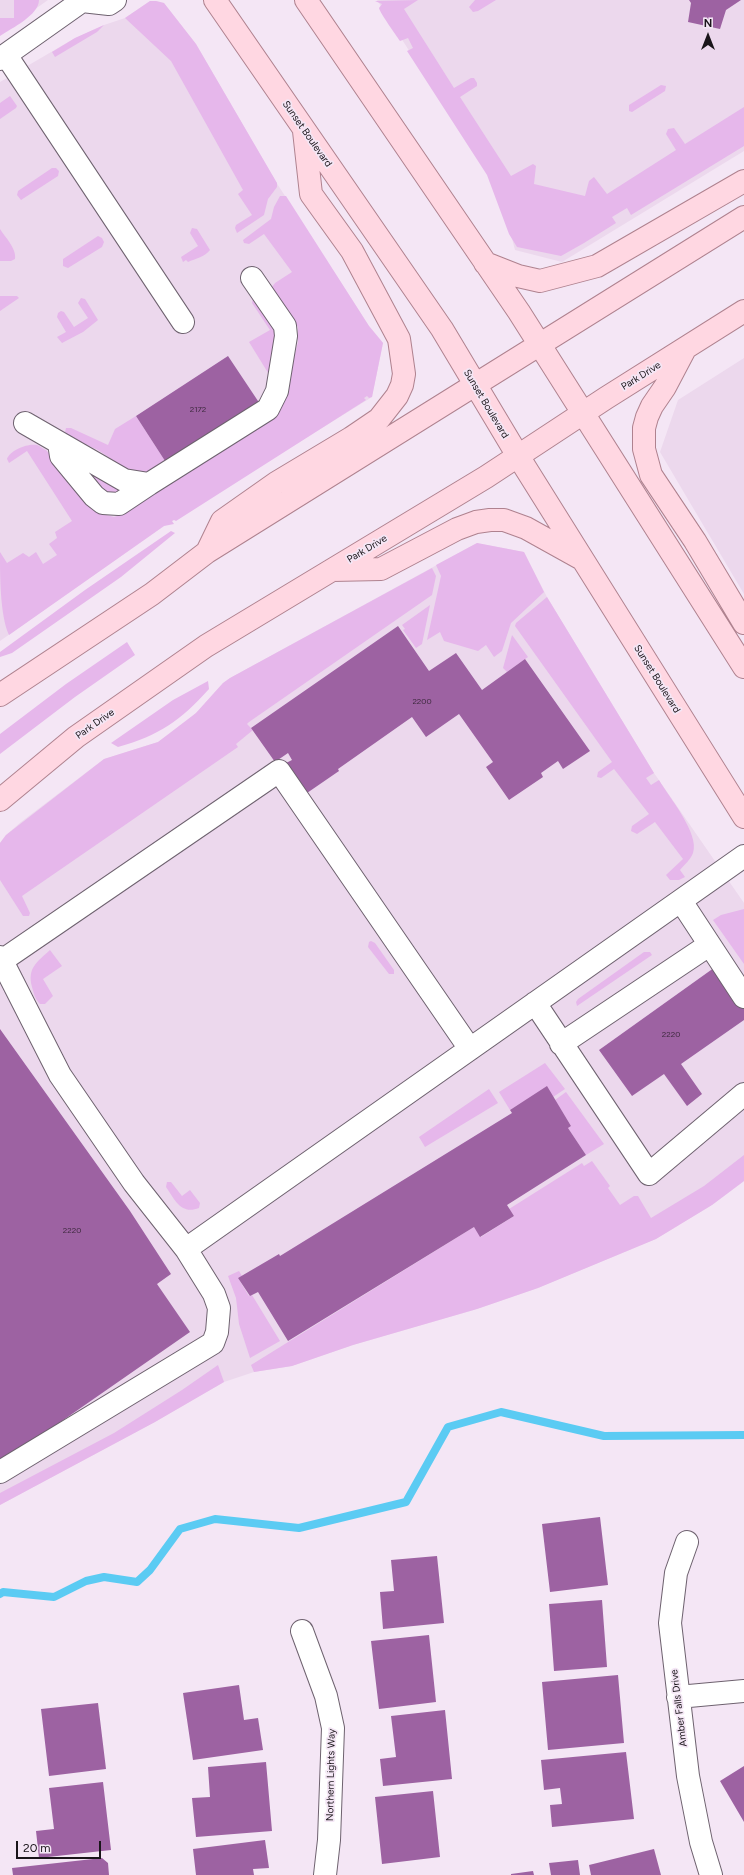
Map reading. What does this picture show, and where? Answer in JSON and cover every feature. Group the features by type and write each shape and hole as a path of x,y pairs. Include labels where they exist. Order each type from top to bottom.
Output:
{"main road":[{"name":"Sunset Boulevard","path":"214,0 442,329 518,456 744,817"},
{"path":"306,0 539,345 744,667"},
{"path":"207,552 222,521 276,482 351,438 379,419 397,396 402,385 404,374 399,339 352,251 311,194 304,130"},
{"path":"485,263 518,276 540,281 597,266 744,181"},
{"path":"2,689 152,594 207,552 744,217"},
{"name":"Park Drive","path":"0,800 76,737 206,646 518,456 744,311"},
{"path":"685,348 665,387 652,406 647,417 644,428 644,449 651,475 695,541 744,623"},
{"path":"331,570 381,569 457,530 476,522 490,520 504,520 526,528 583,560"}],"street":[{"path":"115,0 109,4 82,0 3,57 183,322"},
{"path":"59,443 61,456 94,496 103,503 119,504 268,409 277,391 286,336 285,326 252,278"},
{"path":"25,423 124,480 149,484"},
{"path":"0,1472 213,1343 217,1332 220,1308 214,1294 186,1250 134,1183 60,1075 1,960 279,771 470,1049"},
{"path":"186,1250 744,856"},
{"path":"681,901 744,997"},
{"path":"561,1044 709,945"},
{"path":"535,1003 649,1174 744,1094"},
{"name":"Amber Falls Drive","path":"687,1542 676,1573 670,1623 688,1776 701,1842 711,1875"},
{"name":"Northern Lights Way","path":"302,1631 326,1696 333,1728 329,1840 325,1875"},
{"path":"678,1697 744,1691"}],"shaded area":[{"path":"0,0 48,0 0,34"},
{"path":"14,0 39,0 38,6 30,16 0,36 0,18 14,18"},
{"path":"377,0 744,0 744,151 562,262 515,250 501,196"},
{"path":"418,0 404,9 454,88 471,78 474,78 477,86 460,97 511,176 533,164 536,166 534,184 585,196 589,181 594,177 607,194 676,150 666,134 668,129 674,128 685,144 744,107 744,146 631,215 627,208 612,217 616,223 561,256 517,247 509,234 487,175 407,51 413,48 408,38 400,41 380,11 379,8 382,4 375,1"},
{"path":"475,0 496,0 478,11 473,12 469,7"},
{"path":"150,1 164,3 196,44 276,182 369,326 383,343 372,397 164,526 0,641 0,82 75,38 104,25 125,18"},
{"path":"150,1 164,3 196,44 277,183 277,187 268,199 264,215 237,233 235,228 236,225 252,215 238,194 243,190 171,61 125,18"},
{"path":"104,25 97,32 55,57 52,52 75,38"},
{"path":"661,85 666,86 665,91 632,112 629,111 629,105"},
{"path":"10,96 17,106 0,119 0,103"},
{"path":"52,168 56,168 59,171 58,176 21,200 17,195 18,191"},
{"path":"280,196 286,196 369,326 383,343 372,397 369,398 367,396 364,398 366,400 176,521 172,521 174,524 164,526 9,635 2,606 0,552 7,563 23,553 29,557 36,552 43,564 57,555 49,544 57,538 55,532 72,521 27,451 9,463 7,459 15,450 29,445 38,445 46,450 99,513 114,517 120,515 275,415 282,405 298,342 298,327 272,287 275,283 292,272 264,234 249,244 244,243 243,240 271,219 274,207"},
{"path":"192,228 197,229 210,250 200,257 188,262 186,260 183,262 181,257 198,246 190,233"},
{"path":"0,229 14,251 15,259 11,261 0,261"},
{"path":"98,236 102,238 104,242 102,247 68,268 63,266 63,259"},
{"path":"0,296 17,296 19,298 0,311"},
{"path":"81,298 85,299 98,320 83,332 62,343 57,337 66,332 57,317 58,313 61,311 64,312 74,327 88,318 78,303"},
{"path":"253,298 279,330 270,376 249,342 270,330 252,303"},
{"path":"744,358 744,594 660,452 678,400"},
{"path":"136,416 167,464 151,475 126,469 98,450 73,439 65,432 66,428 71,428 108,445 115,429"},
{"path":"86,463 123,492 106,494 82,467"},
{"path":"171,531 175,533 121,577 12,653 0,657 0,652 85,590"},
{"path":"477,543 524,552 547,597 654,773 744,903 744,1181 712,1205 656,1239 538,1288 477,1309 353,1345 292,1366 254,1372 224,1382 155,1422 0,1505 0,843 6,835 21,822 104,759 158,742 177,729 196,713 223,683 230,678"},
{"path":"477,543 524,552 544,592 511,623 502,651 494,657 486,645 478,651 444,641 440,632 427,640 441,576 436,565"},
{"path":"432,568 436,576 432,595 249,722 247,724 253,730 236,744 238,747 22,896 30,913 29,916 23,916 0,880 0,843 6,835 104,759 158,742 196,713 223,683 230,678"},
{"path":"547,597 654,773 646,778 651,785 659,780 688,826 694,845 693,853 680,870 685,877 679,880 670,880 666,875 683,859 655,822 637,834 631,831 632,826 649,814 614,769 601,778 597,777 598,772 612,762 515,626 516,623"},
{"path":"430,605 422,644 416,648 403,630 405,629 402,625"},
{"path":"512,635 528,657 507,672 503,668"},
{"path":"127,642 135,655 75,697 0,754 0,734 66,684"},
{"path":"208,681 209,689 188,710 168,726 158,732 118,747 111,743 173,700"},
{"path":"744,909 744,964 713,920 721,915"},
{"path":"371,941 375,943 394,970 394,974 389,974 368,947 369,942"},
{"path":"50,950 62,966 43,979 53,996 45,1004 40,1004 33,992 31,975 34,966"},
{"path":"644,952 650,952 652,955 577,1006 576,1002 578,999"},
{"path":"545,1063 565,1089 553,1097 547,1087 510,1110 499,1092"},
{"path":"489,1089 498,1103 425,1147 419,1137"},
{"path":"566,1092 604,1144 586,1155 568,1128 571,1126 555,1100"},
{"path":"744,1155 744,1181 712,1205 656,1239 538,1288 477,1309 353,1345 292,1366 254,1372 251,1365 474,1227 481,1237 514,1216 509,1209 582,1163 584,1166 592,1161 610,1186 608,1188 620,1205 634,1196 638,1196 651,1218 704,1186"},
{"path":"167,1182 171,1182 182,1196 190,1190 200,1203 199,1208 188,1210 179,1205 166,1187"},
{"path":"239,1271 242,1276 238,1278 249,1296 252,1295 280,1341 250,1358 239,1324 236,1298 228,1276"},
{"path":"218,1365 224,1382 155,1422 0,1505 0,1493 114,1433 182,1390"}],"building":[{"path":"689,0 741,0 726,10 720,29 688,22 691,3"},
{"path":"228,356 260,404 167,464 136,416"},
{"path":"398,626 429,671 456,653 482,690 525,659 590,751 563,769 558,761 541,773 543,777 509,800 486,767 493,762 459,714 426,737 412,717 338,769 339,771 307,793 286,763 292,760 288,753 275,762 251,728"},
{"path":"718,965 744,1002 744,1020 681,1064 702,1094 687,1106 664,1074 632,1096 599,1050"},
{"path":"0,1029 130,1211 171,1274 157,1284 190,1332 0,1464"},
{"path":"547,1086 571,1126 568,1128 586,1155 507,1205 514,1216 480,1237 474,1227 288,1341 258,1292 250,1296 238,1278 279,1254 280,1256 512,1113 510,1110"},
{"path":"600,1517 608,1585 550,1592 542,1524"},
{"path":"437,1556 444,1623 383,1629 380,1592 394,1591 391,1560"},
{"path":"602,1600 607,1667 554,1671 549,1604"},
{"path":"429,1635 436,1702 379,1709 371,1641"},
{"path":"618,1675 624,1743 548,1750 542,1682"},
{"path":"239,1685 244,1720 258,1718 263,1750 193,1760 183,1693"},
{"path":"98,1703 106,1769 49,1776 41,1709"},
{"path":"445,1710 452,1779 383,1786 380,1759 396,1757 391,1716"},
{"path":"626,1752 634,1819 552,1827 550,1805 562,1804 560,1788 544,1790 541,1760"},
{"path":"266,1762 272,1831 196,1837 192,1798 210,1797 208,1767"},
{"path":"744,1766 744,1822 720,1781"},
{"path":"103,1782 111,1850 39,1858 36,1831 54,1829 49,1788"},
{"path":"433,1791 440,1857 382,1864 375,1797"},
{"path":"265,1840 269,1868 253,1869 254,1875 196,1875 193,1849"},
{"path":"654,1849 661,1875 591,1875 589,1865"},
{"path":"102,1858 108,1863 109,1875 13,1875 12,1868"},
{"path":"578,1860 580,1875 551,1875 549,1863"},
{"path":"533,1871 534,1875 511,1875 511,1874"}],"waterway":[{"path":"0,1594 3,1592 54,1597 86,1581 104,1577 137,1582 150,1570 180,1529 215,1519 299,1528 406,1502 448,1427 501,1412 604,1436 744,1435"}]}
